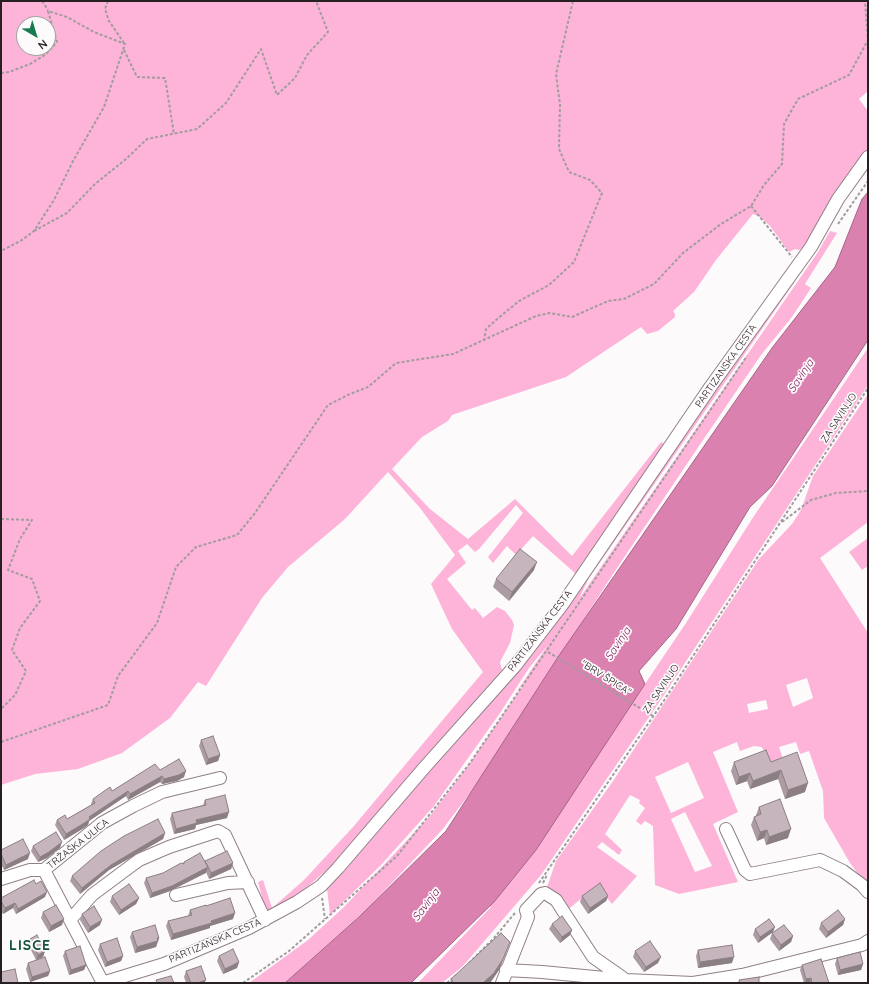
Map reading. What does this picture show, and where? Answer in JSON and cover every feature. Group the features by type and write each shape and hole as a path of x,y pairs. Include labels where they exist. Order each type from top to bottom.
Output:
{"street":[{"name":"PARTIZANSKA CESTA","path":"102,983 164,964 249,928 265,920 320,886 515,666 562,605 711,386 811,247 838,199 868,157"},
{"name":"TRŽAŠKA ULICA","path":"1,879 30,870 44,870 102,823 162,792 220,778"},
{"path":"726,829 745,870 750,874 820,860 843,871 862,885 868,892"},
{"path":"70,920 92,895 139,860 169,847 218,831 226,835 265,920"},
{"path":"44,870 102,983"},
{"path":"176,895 228,883 248,882"},
{"path":"502,983 528,917 526,910 540,894 546,893 556,900 593,957 612,972 626,980"},
{"path":"506,970 626,980 693,983 791,963 862,945 868,941"}],"path":[{"path":"1,72 9,72 30,64 45,55 57,42 48,11 42,1"},
{"path":"34,231 54,200 73,161 104,107 124,50 125,44 109,21 104,9 108,1"},
{"path":"1,251 67,213 95,184 126,159 147,139 197,129 226,103 261,49 277,95 295,78 306,55 328,32 316,1"},
{"path":"484,341 486,329 496,320 520,301 549,285 574,262 602,193 590,180 569,172 559,149 560,105 556,74 572,1"},
{"path":"1,742 108,705 118,676 157,623 176,567 196,547 237,535 255,513 328,406 350,394 368,387 396,363 453,354 536,316 550,313 572,317 608,301 624,299 654,284 683,253 721,224 751,206 764,185 782,164 784,124 798,99 849,75 868,40 865,1"},
{"path":"48,11 125,44"},
{"path":"124,50 137,77 165,78 174,134"},
{"path":"837,224 868,181"},
{"path":"751,206 793,258"},
{"path":"243,983 289,951 397,856 470,763 548,651 749,354"},
{"name":"ZA SAVINJO","path":"538,886 780,524 868,388"},
{"path":"780,524 811,500 836,493 868,491"},
{"path":"1,520 32,520 20,539 8,570 32,579 40,600 20,628 12,650 26,670 15,696 1,709"},
{"name":"\"BRV ŠPICA\"","path":"548,651 652,716"},
{"path":"320,886 325,919"},
{"path":"464,967 494,938 518,909"},
{"path":"447,983 458,972"}],"shaded area":[{"path":"1,1 868,1 868,91 859,99 868,111 868,151 848,178 808,245 799,250 795,249 789,252 770,226 760,217 753,214 716,260 694,292 673,311 675,317 658,331 647,334 641,327 566,377 452,415 448,421 422,437 392,469 430,509 468,539 515,499 572,556 661,442 665,444 576,574 533,536 516,555 507,546 493,563 488,557 523,513 516,505 479,549 475,552 467,544 458,551 466,563 447,579 472,610 475,608 483,618 497,607 505,611 514,625 510,643 500,662 502,670 338,860 295,898 271,912 266,911 258,882 263,880 272,908 304,880 353,827 483,672 452,629 431,584 455,555 420,508 388,472 345,519 288,567 262,598 206,686 198,682 170,718 122,753 78,769 35,774 1,785"},
{"path":"830,231 837,233 805,284 811,288 792,317 761,355 699,446 613,574 483,776 442,830 366,910 285,983 249,983 308,940 344,907 430,816 468,766 528,678 515,694 548,645 529,668 500,713 434,806 381,865 330,915 327,888 487,704 789,282 794,283 589,578 579,599 818,252"},
{"path":"868,348 868,385 660,701 541,875 463,966 442,983 418,983 491,907 488,905 606,742 686,623 754,516"},
{"path":"868,394 868,522 820,558 868,633 868,887 850,863 824,818 823,791 809,751 800,754 796,742 779,747 783,759 770,764 764,750 761,747 754,746 740,751 737,742 713,752 738,812 713,824 738,882 679,894 655,885 653,826 645,821 641,825 636,821 645,808 639,803 640,800 630,795 605,834 622,850 619,855 602,842 597,847 637,876 612,904 597,886 566,911 546,890 556,861 611,784 759,559 792,524 801,510 813,476","holes":["807,678 813,698 793,707 786,685","766,700 768,709 749,713 747,704","688,762 704,798 671,813 655,777","685,812 712,866 695,872 671,819"]},
{"path":"868,538 868,566 862,570 849,552"}],"water":[{"name":"Savinja","path":"868,192 868,340 772,486 750,507 676,629 639,671 645,684 536,850 494,902 411,983 285,983 360,916 446,831 558,657 772,348 835,267 862,199"}],"building":[{"path":"520,549 537,562 512,592 496,579"},
{"path":"213,736 220,755 208,759 201,740"},
{"path":"766,750 771,762 797,752 808,783 788,790 781,770 753,781 750,773 739,777 734,762"},
{"path":"179,759 186,771 179,775 164,779 162,776 130,794 128,791 89,817 90,819 86,822 66,834 57,820 65,815 67,819 95,803 93,799 110,787 112,791 155,764 160,770"},
{"path":"225,795 229,812 196,820 197,823 176,829 172,813 206,805 205,800"},
{"path":"780,799 791,829 769,837 767,830 760,832 754,817 761,814 759,807"},
{"path":"158,819 165,833 111,865 82,888 72,876 101,851 124,836"},
{"path":"56,832 62,842 40,857 33,846"},
{"path":"23,839 30,853 6,865 1,854 1,850"},
{"path":"227,851 233,863 211,873 205,861"},
{"path":"200,853 208,867 172,886 152,893 146,878 163,873 181,863 184,864 184,862"},
{"path":"34,880 36,884 41,881 47,892 18,909 15,903 5,908 1,898"},
{"path":"600,883 608,896 590,908 582,896"},
{"path":"129,884 139,898 121,910 112,896"},
{"path":"230,898 235,913 211,921 212,923 173,934 168,921 192,915 190,910"},
{"path":"56,905 64,919 51,926 43,912"},
{"path":"94,906 102,920 90,927 82,914"},
{"path":"838,910 845,919 828,932 821,923"},
{"path":"562,916 572,930 562,937 552,924"},
{"path":"769,919 775,927 760,937 755,929"},
{"path":"155,925 159,938 157,938 158,941 137,947 132,932"},
{"path":"784,925 793,936 781,945 772,933"},
{"path":"501,933 510,942 503,959 494,973 483,983 454,983 451,979"},
{"path":"37,935 45,951 38,955 30,939"},
{"path":"117,938 123,956 107,962 100,944"},
{"path":"650,941 661,957 646,967 635,951"},
{"path":"732,945 734,957 700,962 698,950"},
{"path":"80,946 86,965 71,970 65,951"},
{"path":"233,949 239,962 225,969 219,956"},
{"path":"860,952 863,964 840,970 837,958"},
{"path":"45,957 50,971 32,977 28,963"},
{"path":"821,959 829,983 812,983 811,978 806,979 802,965"},
{"path":"201,966 206,980 191,983 186,971"},
{"path":"15,969 18,983 1,983 1,972"},
{"path":"171,976 174,983 157,983 156,980"},
{"path":"759,977 759,983 740,983 739,980"}],"district":[{"name":"LISCE","path":"30,946"}]}
